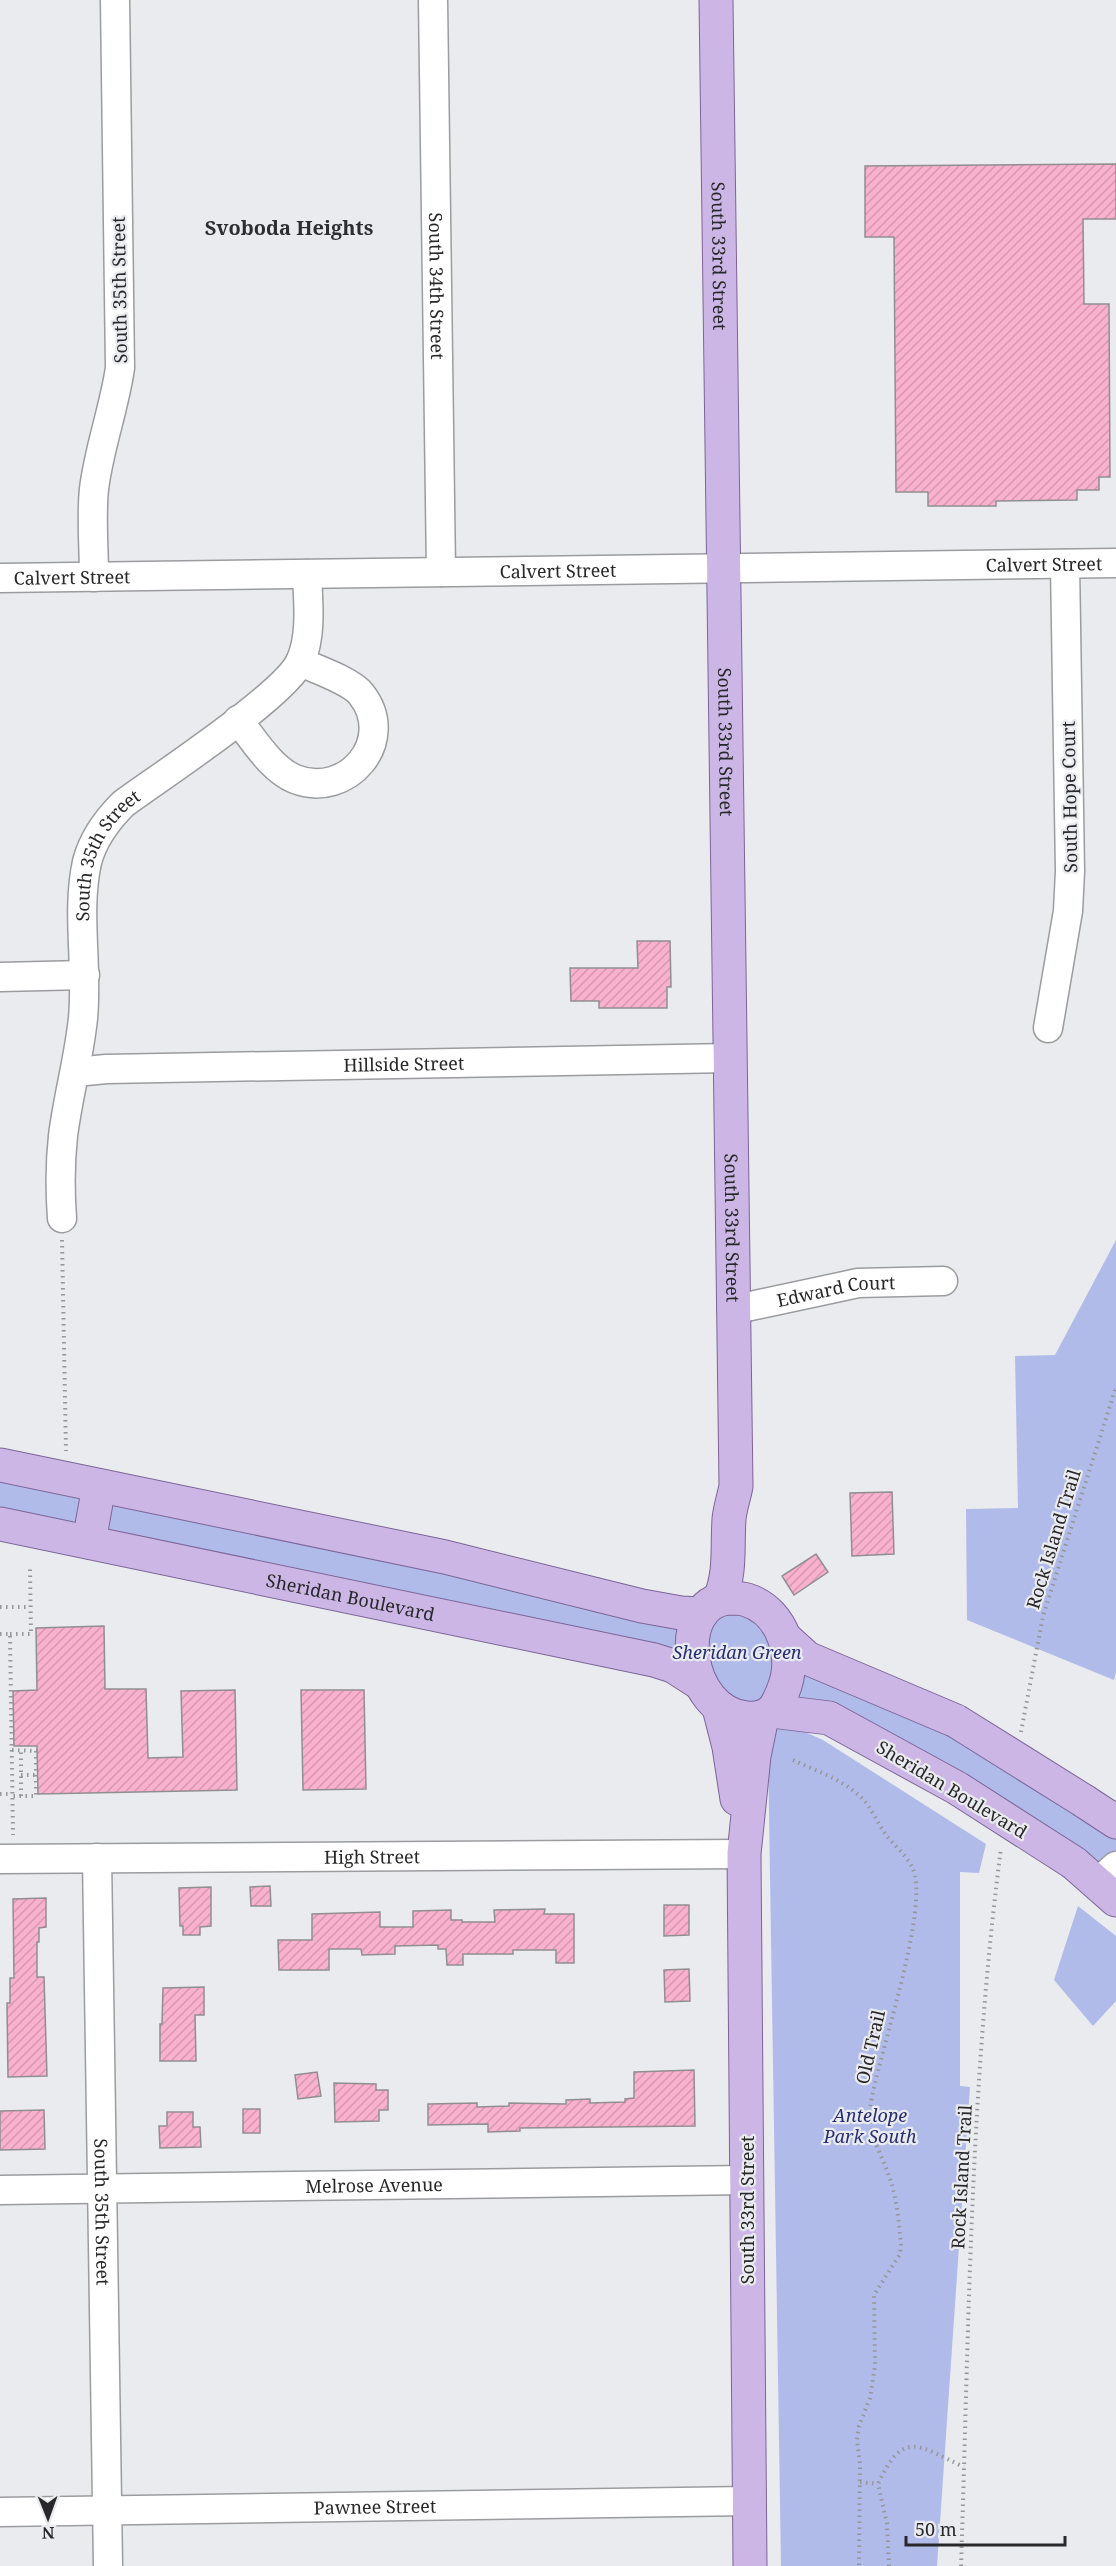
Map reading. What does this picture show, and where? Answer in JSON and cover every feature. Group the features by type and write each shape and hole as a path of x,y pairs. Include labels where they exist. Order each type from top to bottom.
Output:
{"main road":[{"name":"South 33rd Street","path":"711,1606 726,1586 730,1553 729,1518 736,1486 716,0"},
{"path":"0,1465 445,1557 664,1610 711,1606 746,1599 761,1608 776,1622 786,1639 807,1658 956,1721 1116,1822"},
{"path":"89,1542 99,1486"},
{"name":"South 33rd Street","path":"736,1486 746,1519 753,1587 761,1608"},
{"name":"Sheridan Boulevard","path":"0,1524 654,1660 673,1666 698,1682"},
{"path":"711,1606 694,1630 693,1647 698,1682 718,1708 732,1715 767,1714 785,1686 789,1671 786,1639"},
{"name":"South 33rd Street","path":"718,1708 729,1747 744,1854"},
{"name":"South 33rd Street","path":"750,2566 744,1854 754,1756 767,1714"},
{"name":"Sheridan Boulevard","path":"767,1714 829,1718 957,1788 1094,1869 1116,1900"}],"street":[{"name":"South 35th Street","path":"94,577 94,492 100,453 116,400 120,368 115,0"},
{"name":"South 34th Street","path":"433,0 441,572"},
{"name":"Calvert Street","path":"0,578 1116,563"},
{"name":"South Hope Court","path":"1048,1028 1068,911 1070,871 1065,564"},
{"name":"South 35th Street","path":"62,1218 60,1184 63,1135 76,1072 83,1017 85,975 83,887 88,860 95,841 109,819 123,804 238,720 279,686 300,662 307,632 307,574"},
{"path":"238,720 276,767 293,778 306,783 326,783 339,780 355,770 368,754 373,741 375,728 371,710 360,692 300,662"},
{"path":"0,977 85,975"},
{"name":"Hillside Street","path":"76,1072 106,1069 731,1058"},
{"name":"Edward Court","path":"732,1310 858,1283 943,1281"},
{"name":"High Street","path":"6,1849 97,1858 744,1854"},
{"name":"South 35th Street","path":"97,1858 108,2566"},
{"name":"Melrose Avenue","path":"0,2190 747,2180"},
{"name":"Pawnee Street","path":"0,2512 748,2501"}],"path":[{"path":"62,1218 65,1436"},
{"name":"Rock Island Trail","path":"1028,1703 1043,1616 1116,1387"},
{"path":"0,1634 31,1634 30,1569"},
{"path":"0,1607 30,1606"},
{"path":"6,1849 12,1795 10,1634"},
{"path":"0,1794 36,1796 36,1750 12,1750"},
{"path":"21,1750 21,1796"},
{"name":"Old Trail","path":"793,1760 851,1788 866,1803 884,1832 912,1867 917,1884 907,1961 888,2028 870,2109 870,2123 892,2183 901,2245 900,2254 874,2295 875,2366 870,2398 859,2426 857,2440 860,2482 859,2566"},
{"path":"21,1775 36,1775"},
{"name":"Rock Island Trail","path":"962,2566 973,2157 987,1977 1002,1843"},
{"path":"889,2566 887,2524 878,2484 894,2456 901,2448 909,2446 931,2452 964,2468"},
{"path":"860,2482 878,2484"}],"green space":[{"path":"1116,1240 1116,1672 1114,1680 967,1620 966,1509 1018,1508 1015,1356 1055,1355"},
{"name":"Sheridan Green","path":"0,1465 708,1604 775,1621 1116,1822 1116,1900 829,1718 762,1717 698,1682 0,1524"},
{"name":"Antelope Park South","path":"789,1725 823,1740 986,1844 979,1873 960,1872 960,2086 970,2087 937,2566 781,2566 768,1750 770,1732 779,1726"},
{"path":"1078,1906 1116,1936 1116,2001 1093,2026 1054,1980"}],"building":[{"path":"1116,164 1116,219 1083,219 1084,304 1109,304 1110,477 1099,477 1099,490 1077,490 1077,500 996,501 996,506 928,506 928,492 896,492 894,237 865,237 865,166"},
{"path":"637,941 670,941 671,987 667,987 667,1008 599,1008 599,1001 571,1001 570,968 638,968"},
{"path":"892,1492 894,1554 852,1556 850,1493"},
{"path":"816,1554 828,1572 794,1595 782,1576"},
{"path":"104,1626 105,1689 146,1689 148,1758 183,1757 181,1691 235,1690 237,1790 38,1794 37,1746 14,1746 13,1691 37,1690 36,1628"},
{"path":"301,1690 364,1690 366,1789 303,1790"},
{"path":"270,1886 271,1906 251,1906 250,1887"},
{"path":"211,1887 211,1926 200,1927 200,1935 183,1935 183,1926 180,1926 179,1888"},
{"path":"46,1898 46,1927 39,1928 39,1942 37,1942 37,1977 44,1977 47,2076 8,2077 7,2003 10,2003 10,1978 14,1978 13,1899"},
{"path":"664,1905 689,1905 689,1935 664,1936"},
{"path":"545,1909 544,1914 574,1914 574,1963 556,1963 556,1950 513,1950 513,1954 463,1954 463,1965 447,1965 446,1949 438,1949 438,1945 395,1946 395,1954 362,1955 361,1949 329,1949 329,1970 279,1970 278,1940 312,1940 312,1914 380,1912 380,1927 413,1927 413,1911 451,1910 451,1920 495,1922 494,1910"},
{"path":"689,1969 690,2001 665,2002 664,1970"},
{"path":"204,1987 204,2015 195,2015 196,2061 160,2061 163,1988"},
{"path":"694,2070 695,2126 520,2128 520,2131 488,2132 488,2124 428,2125 428,2104 477,2103 477,2107 509,2106 509,2103 566,2104 566,2100 590,2099 590,2103 625,2102 625,2099 634,2098 634,2072"},
{"path":"317,2072 321,2096 298,2099 295,2075"},
{"path":"334,2083 376,2084 376,2090 388,2090 388,2110 379,2110 379,2121 335,2122"},
{"path":"243,2109 260,2109 260,2133 243,2133"},
{"path":"44,2110 45,2149 0,2150 0,2111"},
{"path":"167,2112 193,2112 193,2127 200,2127 201,2147 160,2148 159,2126 167,2126"}],"district":[{"name":"Svoboda Heights","path":"289,227"}]}
